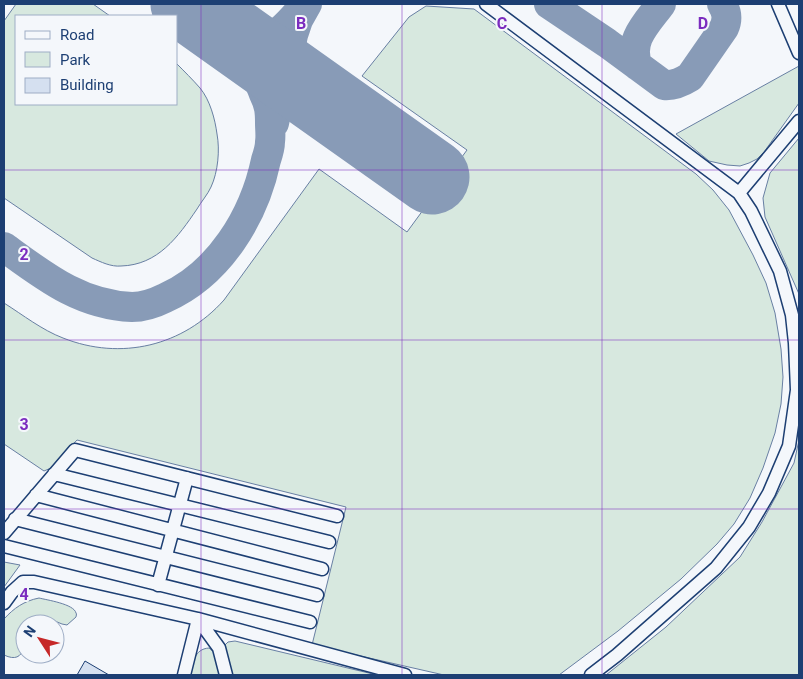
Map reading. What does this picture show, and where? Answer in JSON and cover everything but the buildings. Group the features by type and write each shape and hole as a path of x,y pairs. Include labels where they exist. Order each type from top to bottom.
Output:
{"lane":[{"path":"486,4 739,193 751,211 780,271 792,315 797,390 789,446 770,493 748,527 716,568 617,655 591,675"},
{"path":"778,4 799,53"},
{"path":"739,193 799,120"},
{"path":"4,533 75,450 337,516"},
{"path":"54,474 329,542"},
{"path":"158,585 186,478"},
{"path":"36,495 322,569"},
{"path":"15,519 317,595"},
{"path":"4,546 310,622"},
{"path":"4,603 23,582 34,582 198,619 405,675"},
{"path":"184,675 198,619"},
{"path":"198,619 219,648 226,675"}],"green space":[{"path":"16,4 93,4 109,15 15,15 15,105 178,105 178,65 207,98 218,140 218,161 215,175 210,190 182,230 166,248 156,255 146,261 117,266 95,260 4,198 4,21"},
{"path":"426,6 474,9 696,174 713,190 729,210 766,283 775,313 783,377 781,404 775,433 750,498 734,524 717,544 681,579 618,631 559,675 444,675 312,645 346,507 77,440 51,468 44,471 4,444 4,303 48,331 85,345 129,348 150,345 170,338 190,329 208,316 224,300 319,169 407,232 467,150 362,76 409,17"},
{"path":"799,66 799,103 757,159 740,166 709,161 676,134"},
{"path":"799,138 799,294 765,217 763,198 770,173"},
{"path":"799,440 799,675 606,675 666,627 740,557 762,522 794,463"},
{"path":"4,562 20,565 4,587"},
{"path":"39,598 60,603 74,610 76,617 67,625 65,625 65,614 15,614 15,657 4,655 4,619 29,601"},
{"path":"235,641 377,675 230,675 224,646 228,642"},
{"path":"209,648 214,652 223,675 190,675 193,661 197,654"}],"taxiway":[{"path":"274,123 293,35 298,20 307,4"},
{"path":"549,4 607,43 664,85 678,83 690,77 724,28 726,16 722,4"},
{"path":"638,66 635,57 637,40 645,25 661,4"},
{"path":"238,39 255,41 269,38 281,30 301,9"},
{"path":"4,247 48,278 79,295 113,305 136,307 153,303 184,288 202,274 218,259 243,222 253,202 270,146 268,104 238,39"}],"runway":[{"path":"188,4 432,177"}]}
